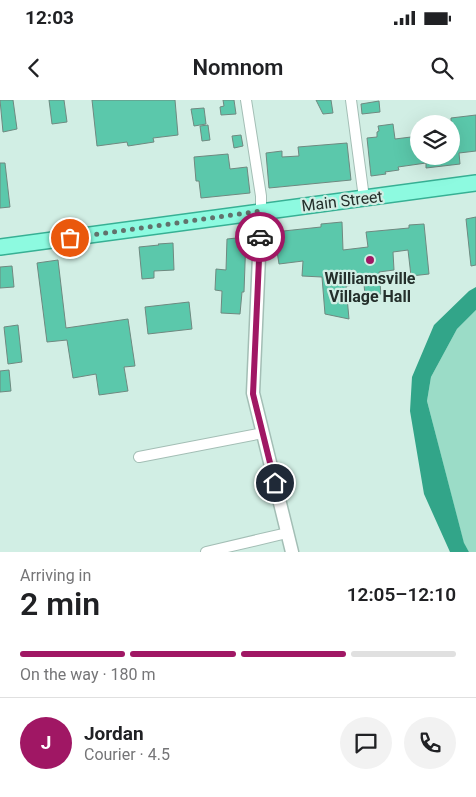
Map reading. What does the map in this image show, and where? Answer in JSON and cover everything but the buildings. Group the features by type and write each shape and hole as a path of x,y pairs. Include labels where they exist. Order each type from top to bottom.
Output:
{"main road":[{"name":"Main Street","path":"0,247 476,184"}],"street":[{"path":"246,100 261,211 253,394 292,552"},
{"path":"351,100 364,198"},
{"path":"138,457 263,433"},
{"path":"206,552 287,533"}],"shaded area":[{"path":"476,287 476,310 457,329 431,377 427,401 464,543 469,552 450,552 424,494 410,411 412,377 434,325 469,291"},
{"path":"476,310 476,552 469,552 464,544 427,401 431,377 457,329"}],"way so far":[{"path":"70,238 261,211 260,237"}],"place":[{"name":"Williamsville Village Hall","path":"370,260"}],"route":[{"path":"260,237 253,394 275,483"}]}
